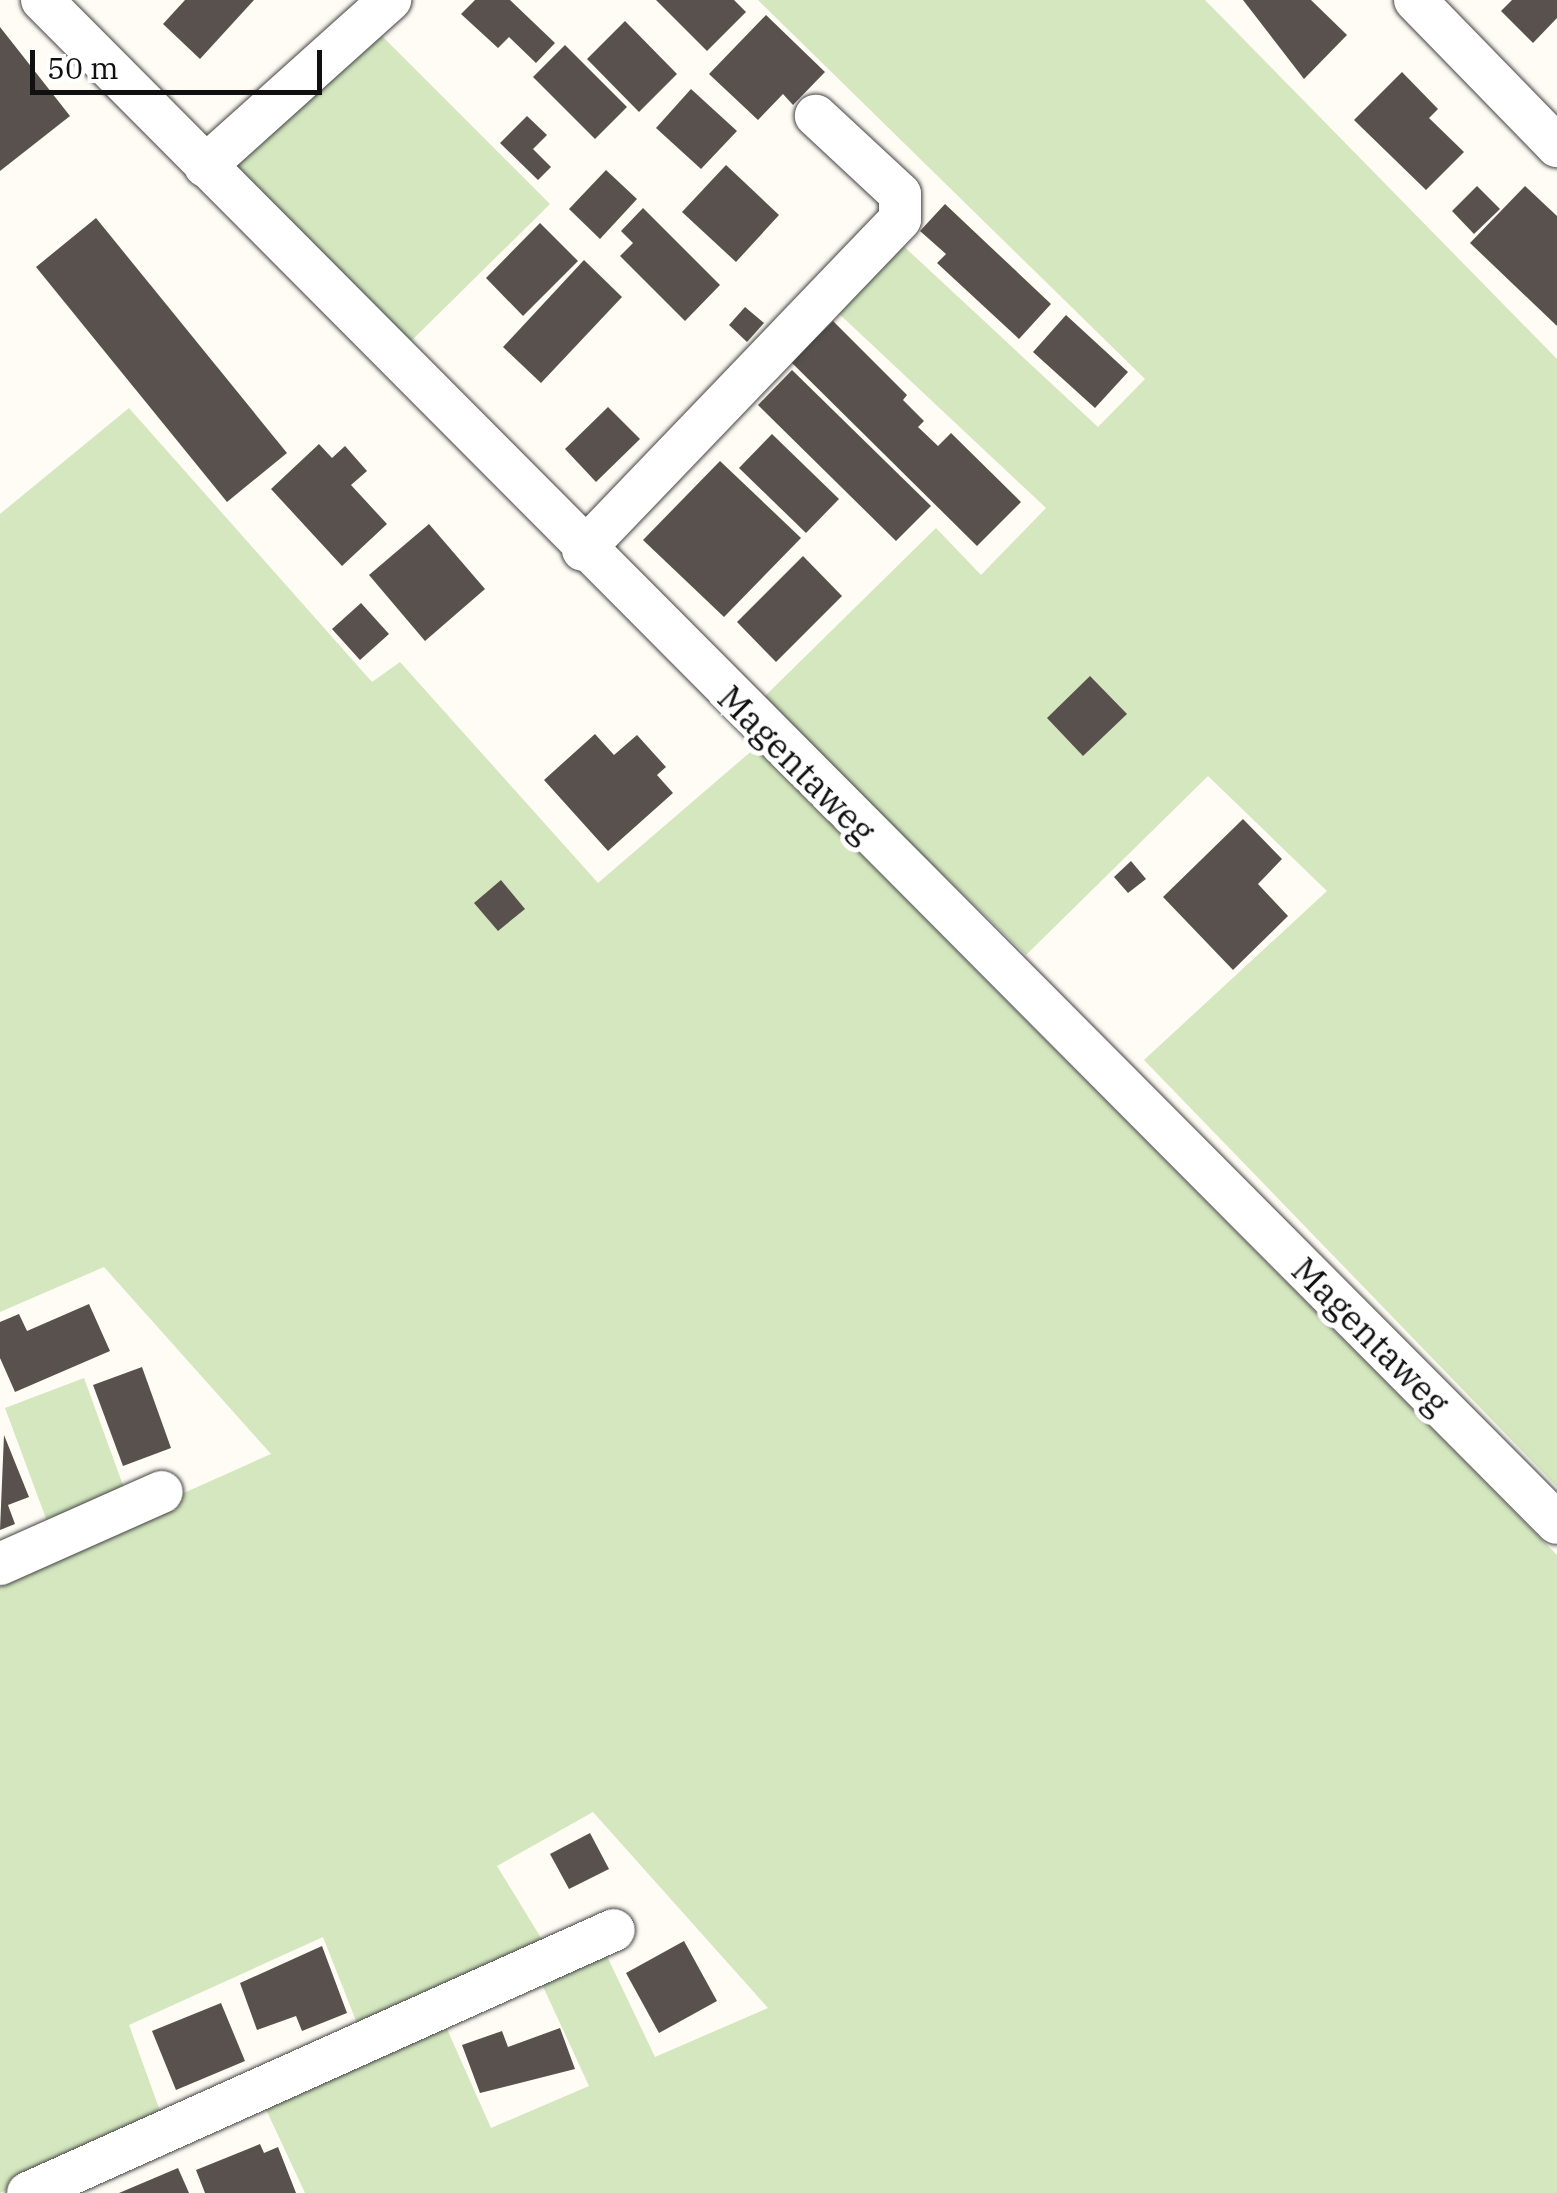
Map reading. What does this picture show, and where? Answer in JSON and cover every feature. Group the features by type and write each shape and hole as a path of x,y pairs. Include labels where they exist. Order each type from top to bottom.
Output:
{"street":[{"name":"Magentaweg","path":"42,0 583,550 1557,1523"},
{"path":"206,166 390,0"},
{"path":"1415,0 1557,146"},
{"path":"583,550 900,219 900,194 816,116"},
{"path":"0,1564 162,1492"},
{"path":"28,2193 614,1930"}],"green space":[{"path":"758,0 1205,0 1557,359 1557,1487 1144,1060 1327,891 1208,776 1026,955 762,699 936,528 981,575 1046,508 834,309 897,240 1098,427 1145,379"},
{"path":"374,28 550,204 406,346 238,175 236,160"},
{"path":"129,408 372,682 400,662 598,883 755,748 1557,1555 1557,2193 305,2193 263,2103 443,2020 491,2128 589,2086 540,1980 605,1952 655,2057 768,2008 593,1812 497,1866 549,1951 362,2036 323,1937 129,2025 164,2122 0,2193 0,1575 271,1454 104,1267 0,1312 0,514"},
{"path":"84,1378 128,1499 51,1532 5,1408"}],"building":[{"path":"185,0 254,0 200,59 163,24"},
{"path":"475,0 510,0 555,43 536,63 509,37 498,48 461,14"},
{"path":"656,0 734,0 746,12 707,51"},
{"path":"1243,0 1311,0 1347,35 1304,79"},
{"path":"1512,0 1557,0 1557,18 1533,43 1501,11"},
{"path":"766,15 825,72 793,105 783,94 758,120 709,74"},
{"path":"625,21 677,74 639,112 587,59"},
{"path":"0,27 70,116 0,171"},
{"path":"565,45 627,107 595,139 533,77"},
{"path":"1402,72 1438,109 1429,118 1464,152 1426,190 1354,120"},
{"path":"691,89 737,131 701,169 656,128"},
{"path":"527,116 547,135 533,149 551,167 538,180 500,143"},
{"path":"726,165 779,215 736,262 682,212"},
{"path":"606,170 637,199 600,239 569,209"},
{"path":"1477,186 1500,209 1474,234 1452,211"},
{"path":"1525,186 1557,216 1557,326 1470,243"},
{"path":"945,204 1051,304 1019,339 937,263 946,254 920,231"},
{"path":"643,208 720,285 685,321 620,256 633,243 621,231"},
{"path":"96,218 287,453 227,502 36,267"},
{"path":"540,223 578,261 523,316 486,278"},
{"path":"584,260 622,297 541,383 503,347"},
{"path":"745,307 764,323 747,342 729,325"},
{"path":"1066,315 1128,372 1095,408 1033,352"},
{"path":"833,321 907,395 903,400 924,421 918,427 938,446 951,433 1021,502 977,546 791,362"},
{"path":"792,370 931,506 896,541 758,405"},
{"path":"608,407 640,439 596,482 565,449"},
{"path":"772,434 839,499 806,533 739,468"},
{"path":"319,444 332,458 345,446 367,471 351,485 387,524 342,566 271,489"},
{"path":"720,461 801,538 724,617 643,540"},
{"path":"429,524 485,589 425,641 369,575"},
{"path":"803,556 842,596 776,662 737,622"},
{"path":"361,603 389,634 360,660 332,629"},
{"path":"1090,676 1127,714 1083,756 1047,718"},
{"path":"595,734 614,755 637,735 666,767 657,775 673,793 608,851 544,780"},
{"path":"1243,819 1282,859 1258,884 1288,916 1233,970 1163,897"},
{"path":"1131,861 1146,879 1128,893 1114,877"},
{"path":"501,880 525,909 498,931 474,903"},
{"path":"89,1304 110,1351 15,1392 0,1358 0,1322 19,1314 27,1331"},
{"path":"142,1367 171,1448 123,1466 93,1385"},
{"path":"4,1435 29,1497 8,1505 15,1524 0,1530"},
{"path":"590,1833 609,1869 569,1889 550,1854"},
{"path":"684,1941 717,2001 659,2033 626,1973"},
{"path":"322,1946 347,2013 302,2031 296,2016 257,2030 240,1983"},
{"path":"221,2003 245,2061 176,2090 152,2031"},
{"path":"560,2028 575,2069 480,2093 462,2045 502,2031 508,2047"},
{"path":"260,2144 264,2153 278,2147 296,2193 205,2193 196,2170"},
{"path":"178,2168 189,2193 119,2193"}]}
